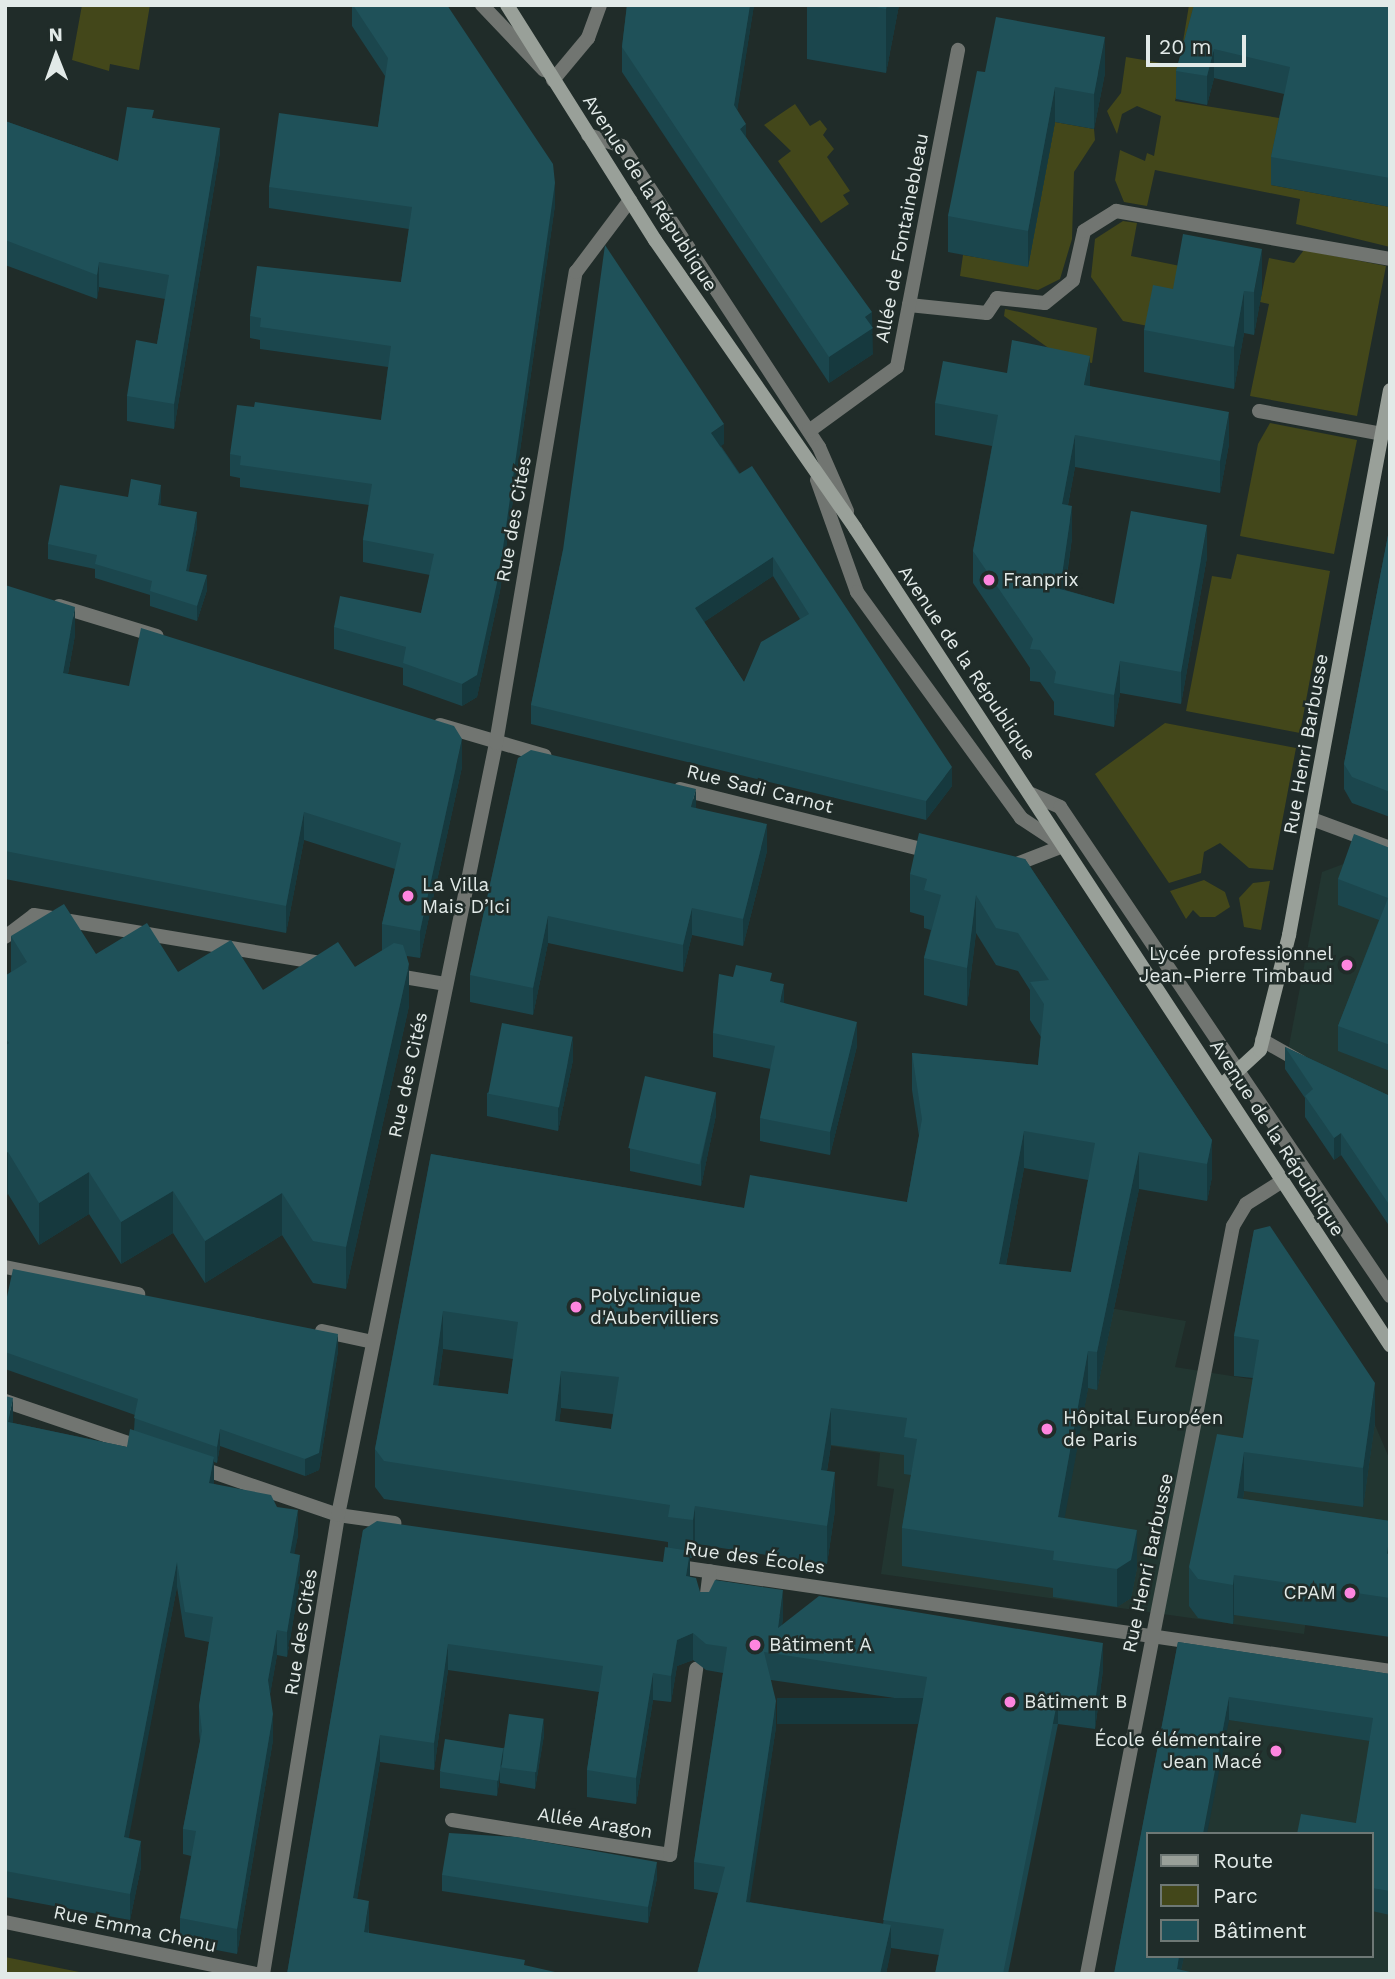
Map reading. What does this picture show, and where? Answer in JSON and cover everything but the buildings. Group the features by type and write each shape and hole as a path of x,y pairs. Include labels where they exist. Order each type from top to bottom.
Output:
{"main road":[{"name":"Avenue de la République","path":"507,5 629,200 817,481 855,528 1389,1345"},
{"name":"Rue Henri Barbusse","path":"1221,1086 1243,1070 1262,1040 1312,819 1390,390"}],"street":[{"path":"482,5 553,79 588,38 600,5"},
{"name":"Allée de Fontainebleau","path":"809,431 897,367 958,50"},
{"path":"588,135 622,146 809,431 855,528"},
{"name":"Rue des Cités","path":"262,1974 338,1515 496,743 576,272 629,200"},
{"path":"909,305 988,313 997,298 1045,303 1073,280 1084,231 1116,211 1390,259"},
{"path":"1259,411 1382,434"},
{"path":"817,481 857,592 1021,818 1063,846"},
{"path":"45,601 178,643"},
{"path":"417,718 496,743 559,759"},
{"name":"Rue Sadi Carnot","path":"666,786 949,856"},
{"path":"1031,794 1060,807 1243,1070 1390,1296"},
{"path":"1312,819 1390,848"},
{"path":"990,866 1003,869 1063,846"},
{"path":"5,937 34,915 350,968"},
{"path":"378,973 446,984"},
{"path":"1262,1040 1314,1069"},
{"name":"Rue Henri Barbusse","path":"1087,1974 1233,1226 1246,1204 1281,1182"},
{"path":"5,1267 155,1297"},
{"path":"305,1328 373,1342"},
{"path":"5,1401 159,1454"},
{"path":"184,1462 338,1515 409,1526"},
{"name":"Rue des Écoles","path":"656,1563 1390,1671"},
{"path":"705,1611 710,1571"},
{"name":"Allée Aragon","path":"452,1820 670,1854 696,1669"},
{"name":"Rue Emma Chenu","path":"5,1922 256,1974"}],"shaded area":[{"name":"Lycée professionnel Jean-Pierre Timbaud","path":"1354,860 1390,874 1390,1118 1287,1056 1322,872"},
{"name":"Hôpital Européen de Paris","path":"431,1192 1186,1321 1175,1367 1363,1397 1390,1460 1390,1543 1316,1550 1304,1634 881,1574 894,1489 877,1486 880,1453 596,1412"},
{"name":"École élémentaire Jean Macé","path":"1178,1666 1390,1698 1390,1974 1119,1974 1146,1833 1146,1958 1374,1958 1374,1832 1146,1832"}],"green space":[{"path":"82,5 150,5 139,70 110,64 109,71 72,60"},
{"path":"1189,5 1201,5 1175,101 1285,119 1271,185 1390,207 1390,247 1296,224 1300,199 1155,170 1147,206 1124,202 1115,180 1120,150 1145,161 1147,153 1154,156 1161,116 1137,106 1122,114 1117,134 1107,111 1121,93 1126,57 1179,66"},
{"path":"795,104 810,126 820,120 827,129 823,135 834,149 827,157 850,191 843,195 849,204 821,223 778,161 791,151 764,125"},
{"path":"1055,122 1094,129 1095,140 1074,172 1072,239 1060,279 1038,290 960,276 963,255 1028,266"},
{"path":"1123,221 1137,223 1131,256 1185,267 1153,327 1123,321 1091,277 1095,239"},
{"path":"1304,250 1386,266 1357,416 1250,396 1269,304 1260,302 1269,258 1294,263"},
{"path":"1005,309 1097,328 1092,363 1061,357 1004,316"},
{"path":"1270,423 1357,440 1334,554 1240,536 1258,444"},
{"path":"1237,554 1330,571 1300,733 1186,711 1212,576 1231,579"},
{"path":"1165,723 1296,748 1273,870 1249,868 1220,843 1204,852 1201,873 1169,883 1095,774"},
{"path":"1204,880 1225,892 1230,907 1215,917 1200,917 1193,910 1186,919 1170,891"},
{"path":"1270,881 1261,930 1244,927 1239,898 1253,883"},
{"path":"5,1957 89,1974 5,1974"}],"place":[{"name":"Franprix","path":"989,580"},
{"name":"La Villa Mais D’Ici","path":"408,896"},
{"name":"Lycée professionnel Jean-Pierre Timbaud","path":"1347,965"},
{"name":"Polyclinique d'Aubervilliers","path":"576,1307"},
{"name":"Hôpital Européen de Paris","path":"1047,1429"},
{"name":"CPAM","path":"1350,1593"},
{"name":"Bâtiment A","path":"755,1645"},
{"name":"Bâtiment B","path":"1010,1702"},
{"name":"École élémentaire Jean Macé","path":"1276,1751"}]}
